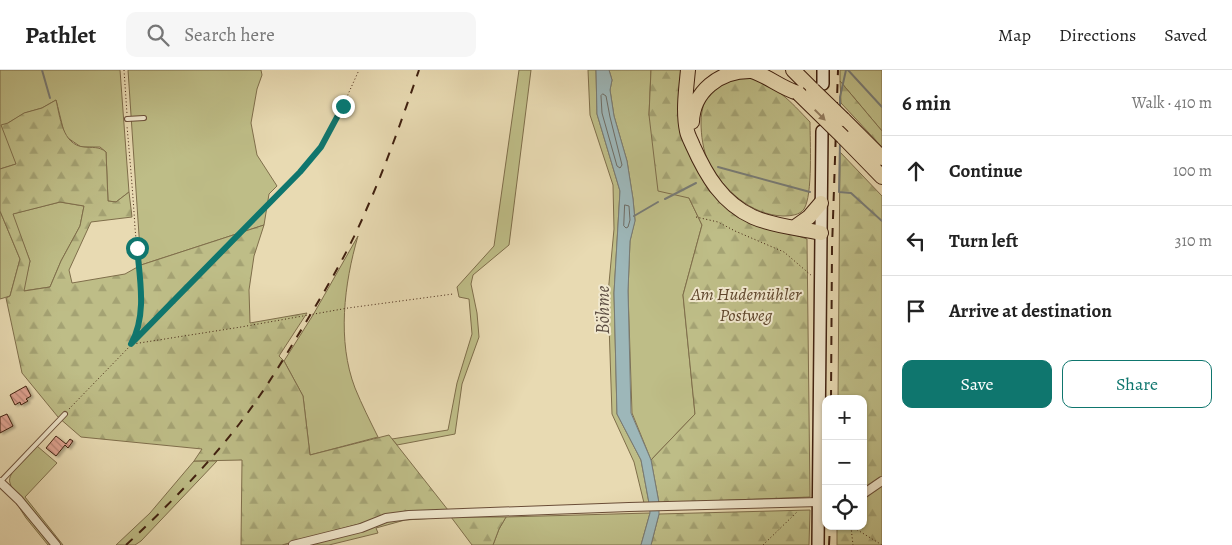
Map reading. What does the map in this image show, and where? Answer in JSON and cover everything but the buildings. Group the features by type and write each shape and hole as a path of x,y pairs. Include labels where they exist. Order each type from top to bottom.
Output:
{"highway":[{"path":"688,70 687,133 700,164 715,187 735,206 753,217 770,223 821,229"},
{"path":"693,146 693,110 701,90 716,77 731,70 750,70 769,78 785,89 798,93"},
{"path":"774,70 882,177"},
{"path":"793,70 818,87"},
{"path":"798,70 818,87 843,119 882,158"},
{"path":"795,227 809,217 821,203"}],"main road":[{"path":"818,87 823,70"},
{"path":"818,545 822,131"}],"street":[{"path":"0,481 19,500 56,545"},
{"path":"867,491 882,481"},
{"path":"293,545 361,528 386,518 400,516 643,506 672,507 819,502"}],"lane":[{"path":"127,119 144,118"},
{"path":"0,481 65,414"}],"path":[{"path":"124,70 141,311 138,332 131,344"},
{"path":"65,414 300,172 321,147 336,121 359,70"},
{"path":"696,217 718,222 784,252 813,277 820,277"},
{"path":"131,344 241,328 348,308 453,294"},
{"path":"763,545 798,512 800,503"},
{"path":"851,530 853,545"},
{"path":"858,530 882,545"}],"green space":[{"path":"0,70 120,70 129,192 116,202 108,201 106,152 100,147 81,147 65,136 56,100 42,108 25,113 8,123 16,164 0,169"},
{"path":"128,70 261,70 262,75 257,89 251,123 257,155 277,186 269,194 264,225 141,265"},
{"path":"519,70 531,70 509,245 473,275 471,284 477,313 479,337 462,384 455,434 397,445 392,439 448,430 457,383 472,334 469,299 459,297 457,287 494,246"},
{"path":"588,70 596,70 597,114 620,191 614,293 617,414 641,460 649,503 644,503 634,462 612,414 608,294 614,229 613,185 590,115"},
{"path":"609,70 651,70 649,115 702,225 683,295 695,414 651,460 632,413 628,291 630,241 635,220 627,161 614,116 610,90 612,80"},
{"name":"Am Hudemühler Postweg","path":"651,70 682,70 684,138 691,159 709,191 746,218 807,239 810,497 659,503 651,460 695,414 683,295 702,225 689,198 658,191 649,115"},
{"path":"840,70 882,70 882,131 840,81"},
{"path":"749,77 776,90 810,122 809,192 804,209 798,214 786,216 771,215 749,206 722,183 707,158 701,132 701,122 703,107 709,91 715,84 723,80"},
{"path":"840,81 882,131 882,147 841,103"},
{"path":"56,100 63,129 71,141 77,145 98,148 106,152 108,201 116,202 129,192 132,217 91,222 69,270 72,283 125,274 141,265 264,225 254,256 249,290 250,323 307,313 279,356 284,361 303,396 310,455 389,435 448,510 406,511 282,545 241,545 242,460 194,461 202,449 81,437 58,417 22,373 6,298 10,296 20,259 0,211 0,169 16,164 1,125 24,113 42,108","holes":["60,202 84,206 80,226 61,261 50,287 24,291 30,261 13,214"]},
{"path":"840,152 882,196 882,545 837,545 837,530 867,530 867,395 838,395"},
{"path":"60,202 84,206 80,226 61,261 50,287 23,291 30,261 12,214"},
{"path":"0,211 20,259 10,296 0,299"},
{"path":"358,236 346,293 344,332 349,370 363,407 378,437 310,455 303,396 284,361 313,315"},
{"path":"37,446 57,463 25,497 63,545 48,545 17,504 22,499 10,483 12,474 19,463"},
{"path":"194,461 217,461 141,541 135,545 116,545 150,513"},
{"path":"433,510 436,518 405,520 376,528 378,533 329,545 282,545 406,511"},
{"path":"810,510 809,545 651,545 659,514"},
{"path":"650,513 641,545 493,545 506,517"},
{"path":"451,517 506,517 493,545 472,545"}],"water":[{"path":"596,70 609,70 612,80 610,90 614,116 627,161 633,199 635,221 630,241 628,291 631,413 651,460 659,503 659,514 651,545 641,545 650,513 641,460 617,414 614,293 620,191 597,114"}],"waterway":[{"path":"42,70 50,98"},
{"path":"840,108 840,97 846,70"},
{"path":"848,70 882,107"},
{"path":"840,142 839,192 851,193 882,221"},
{"path":"718,167 810,192"},
{"path":"665,199 696,183"},
{"path":"634,216 658,202"}],"railway":[{"path":"126,545 200,471 250,410 269,383 334,274 361,221 388,157 419,70"},
{"path":"831,395 832,248 838,70"},
{"path":"829,545 830,530"}],"route":[{"path":"137,248 141,311 138,332 131,344 300,172 321,147 343,106"}],"water label":[{"name":"Böhme","path":"602,310"}]}
